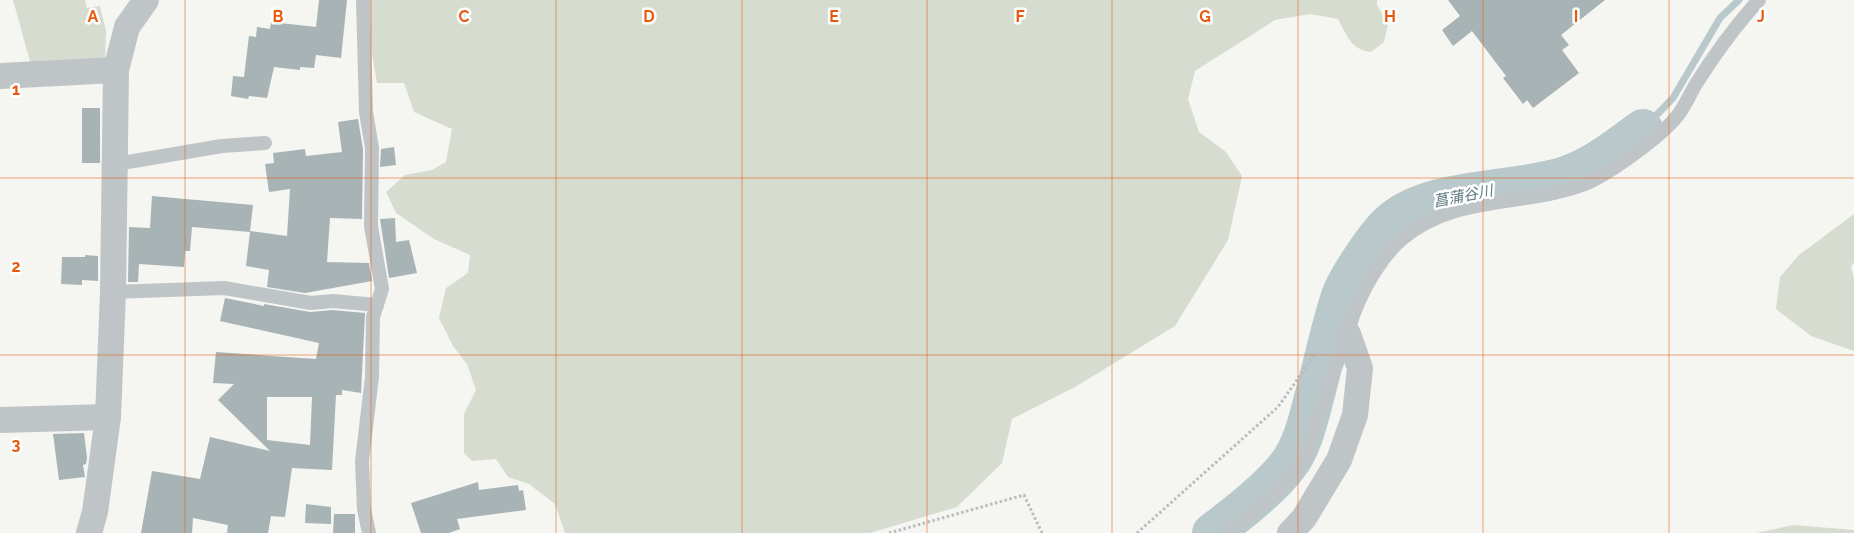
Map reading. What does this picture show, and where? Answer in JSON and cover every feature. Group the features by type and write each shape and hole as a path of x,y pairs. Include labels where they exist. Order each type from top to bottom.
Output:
{"street":[{"path":"89,533 95,512 108,417 116,164 116,70 127,27 146,0"},
{"path":"0,76 116,70"},
{"path":"1290,533 1304,518 1339,460 1355,415 1360,368 1348,334"},
{"path":"0,420 108,417"}],"lane":[{"path":"363,0 366,112 372,148 371,226 382,289 373,317 372,377 362,461 364,508 369,533"},
{"path":"1227,533 1265,504 1284,484 1306,453 1335,364 1348,334 1353,314 1375,273 1401,239 1427,222 1487,204 1545,196 1586,183 1630,156 1658,135 1678,115 1734,28 1759,0"},
{"path":"116,164 222,146 265,143"},
{"path":"113,292 224,288 310,303 333,301 377,305"}],"path":[{"path":"1137,533 1278,407 1318,350"},
{"path":"889,533 1024,495 1042,533"}],"shaded area":[{"path":"13,0 85,0 87,8 100,6 106,31 105,65 31,65"},
{"path":"370,0 1377,0 1377,5 1388,24 1384,42 1371,52 1364,51 1350,41 1338,19 1310,14 1275,20 1195,71 1188,99 1199,132 1226,152 1242,176 1228,240 1175,326 1075,387 1012,419 1002,463 957,507 870,533 565,533 555,504 529,484 508,477 496,459 472,461 464,453 464,414 476,390 467,364 453,346 439,318 446,288 468,273 470,255 434,239 396,213 386,192 405,175 432,170 446,162 452,129 414,112 404,83 377,83 371,48"},
{"path":"1854,214 1854,262 1851,267 1854,278 1854,351 1811,336 1776,309 1780,277 1799,255"},
{"path":"1794,525 1854,530 1854,533 1756,533"}],"building":[{"path":"319,0 347,0 341,58 316,55 314,68 300,67 300,70 274,67 267,98 249,96 248,99 231,96 233,76 244,77 249,36 256,37 257,27 270,29 271,22 316,27"},
{"path":"1448,0 1605,0 1561,35 1569,45 1562,50 1579,73 1533,108 1527,100 1523,104 1503,78 1506,76 1472,31 1453,46 1442,30 1460,16"},
{"path":"82,108 100,108 100,163 82,163"},
{"path":"358,119 363,149 362,219 330,218 327,262 369,263 372,281 305,293 267,287 269,270 246,266 250,232 192,227 190,251 185,251 184,267 139,264 138,282 128,282 129,227 150,228 152,196 253,205 250,231 287,236 290,189 269,192 265,164 274,163 273,153 305,149 306,156 342,152 338,122"},
{"path":"394,147 396,165 380,167 381,149"},
{"path":"395,218 396,242 409,240 417,273 389,278 380,219"},
{"path":"85,255 98,256 98,281 82,280 82,285 61,284 62,257 85,257"},
{"path":"225,298 264,306 264,304 310,312 333,310 365,313 361,393 342,390 342,395 336,395 332,470 292,468 285,517 271,516 268,533 227,533 228,525 193,518 192,533 141,533 152,471 200,479 210,437 270,451 218,400 234,384 213,383 216,352 316,359 319,343 220,321","holes":["267,397 312,397 310,445 267,440"]},
{"path":"84,433 87,458 86,464 83,465 85,477 59,480 53,434"},
{"path":"478,482 479,490 518,485 519,491 523,490 526,510 457,519 460,529 449,533 421,533 411,503"},
{"path":"306,504 331,507 331,524 305,523"},
{"path":"334,514 355,514 355,533 333,533"}],"waterway":[{"name":"菖蒲谷川","path":"1643,129 1673,98 1720,18 1739,0"},
{"name":"菖蒲谷川","path":"1212,533 1262,492 1281,474 1293,458 1307,425 1341,296 1362,258 1389,224 1406,212 1426,203 1473,192 1546,181 1577,172 1597,161 1643,129"}]}
